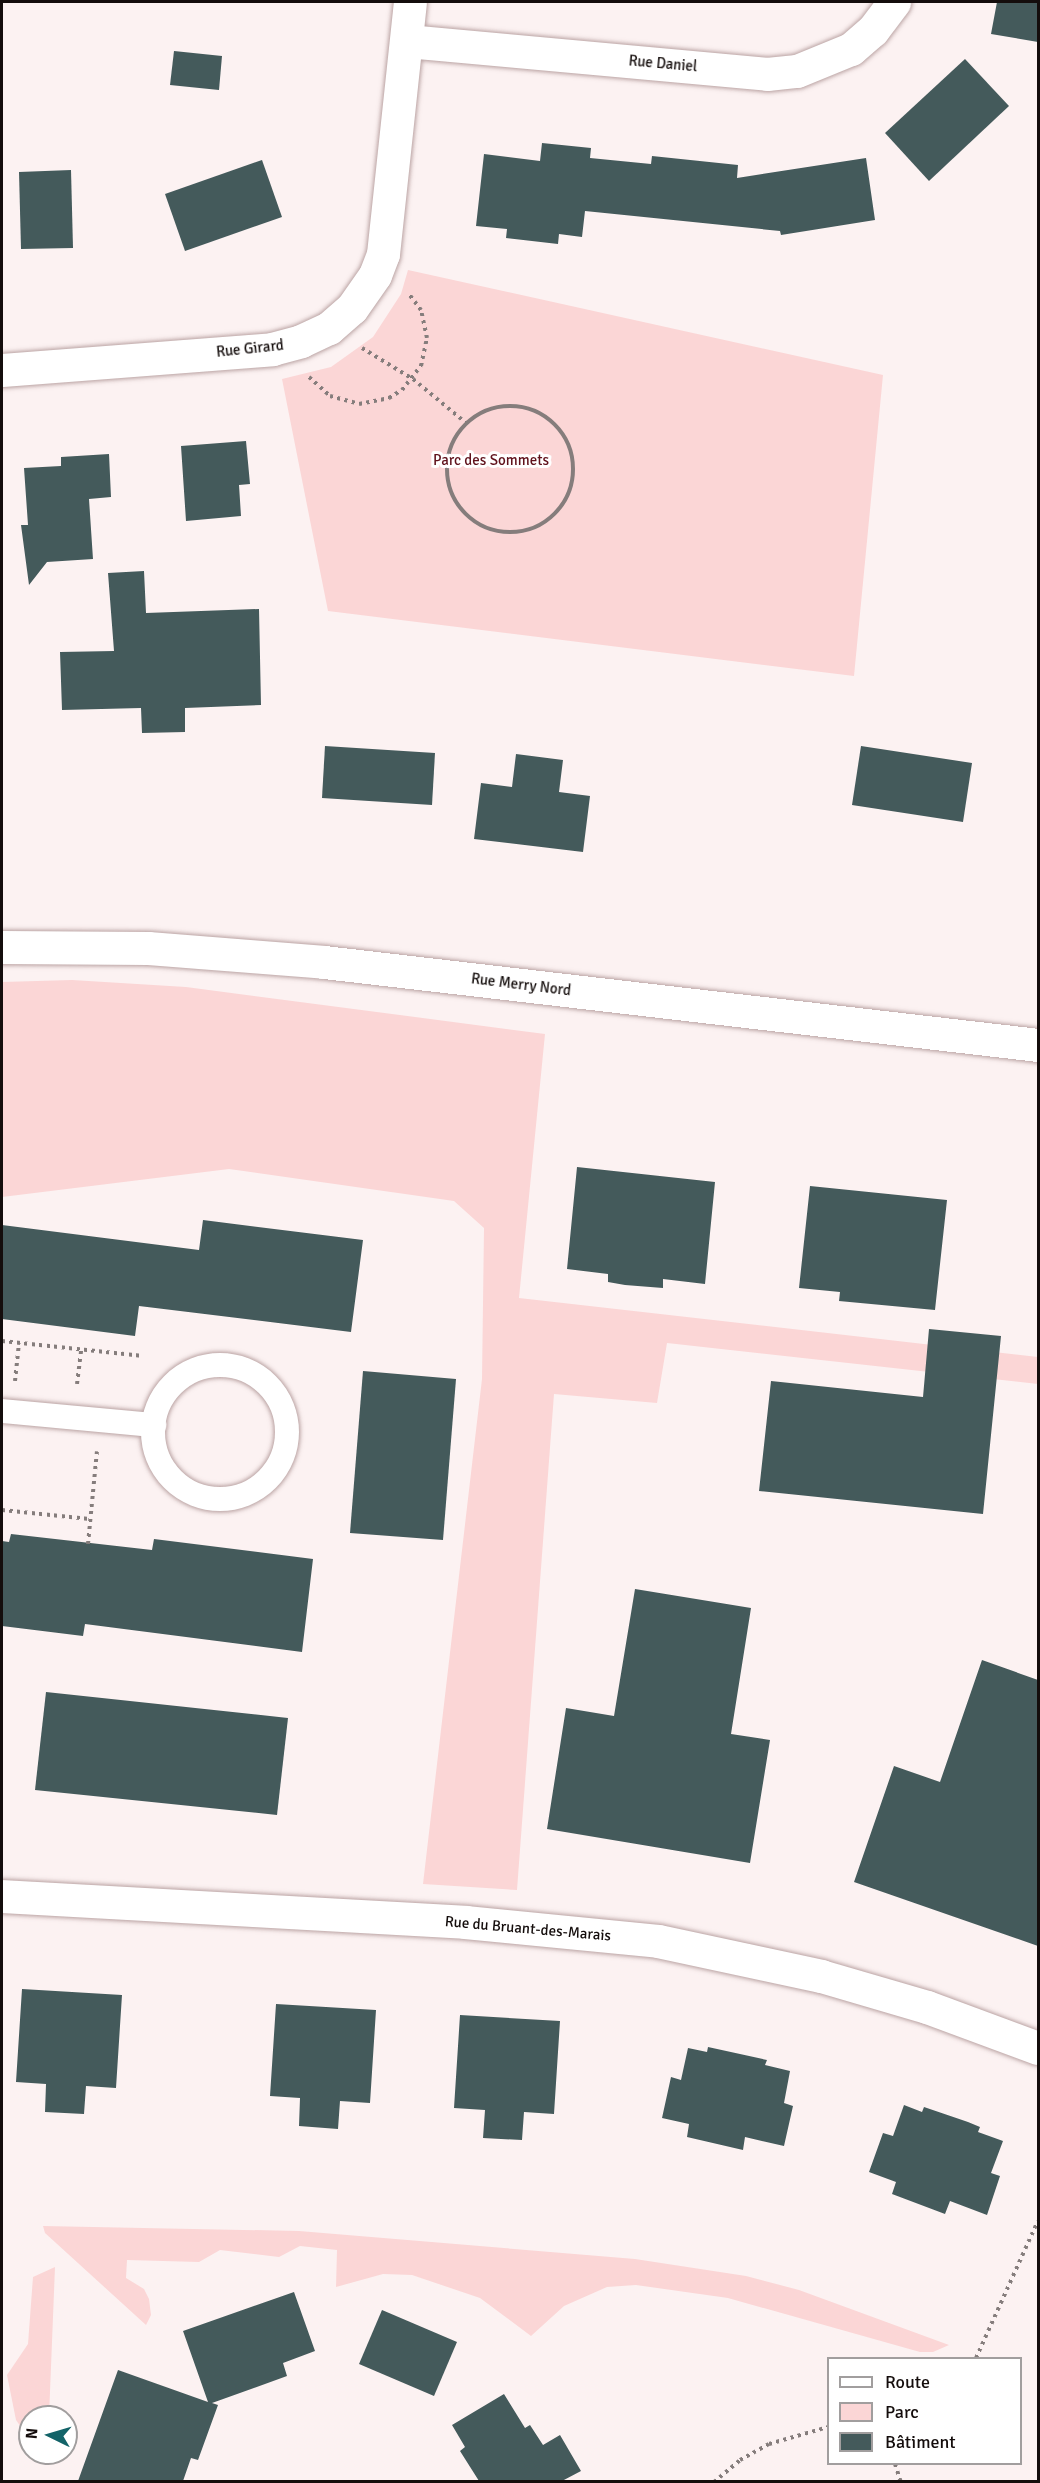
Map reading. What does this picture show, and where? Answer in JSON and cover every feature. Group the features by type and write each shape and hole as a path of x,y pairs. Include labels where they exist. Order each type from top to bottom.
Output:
{"street":[{"name":"Rue Girard","path":"2,370 294,344 329,328 352,308 375,274 388,224 410,2"},
{"name":"Rue Daniel","path":"407,41 767,74 796,71 851,49 873,30 894,2"},
{"name":"Rue Merry Nord","path":"2,947 148,948 302,960 1038,1045"},
{"name":"Rue du Bruant-des-Marais","path":"2,1896 465,1922 658,1941 822,1976 927,2007 1038,2048"}],"lane":[{"path":"214,1365 238,1367 258,1377 275,1393 285,1414 287,1435 284,1456 272,1474 256,1489 237,1497 215,1499 195,1495 177,1483 163,1467 155,1447 153,1425 160,1403 173,1384 192,1371 214,1365"},
{"path":"2,1410 153,1425"}],"path":[{"path":"294,344 312,381 344,402 382,400 413,379 426,352 425,323 421,310 402,287 375,274"},
{"path":"329,328 413,379 466,423"},
{"path":"503,406 523,407 550,421 569,446 573,467 570,488 561,506 546,520 527,530 506,532 487,527 469,516 456,501 448,481 448,460 453,440 466,423 483,412 503,406"},
{"path":"2,1341 143,1356"},
{"path":"87,1544 100,1420"},
{"path":"2,1510 90,1519"},
{"path":"976,2357 1038,2221"},
{"path":"714,2481 740,2460 769,2444 827,2427"},
{"path":"896,2465 901,2481"}],"green space":[{"name":"Parc des Sommets","path":"408,270 883,375 854,676 328,611 282,379 331,367 373,337 401,294"},
{"path":"72,980 186,987 545,1034 519,1298 1038,1357 1038,1384 667,1343 657,1403 554,1394 517,1890 423,1884 482,1379 484,1228 454,1201 229,1169 2,1197 2,982"},
{"path":"43,2226 299,2231 635,2259 746,2276 799,2290 949,2345 933,2352 920,2352 728,2298 636,2285 607,2287 564,2306 531,2336 480,2298 412,2275 383,2274 336,2287 337,2250 300,2246 279,2257 220,2250 199,2262 127,2260 126,2278 144,2289 149,2299 151,2315 146,2325 45,2233"},
{"path":"55,2267 49,2405 18,2405 18,2423 7,2375 28,2344 33,2277"}],"building":[{"path":"997,2 1038,2 1038,42 991,34"},
{"path":"174,51 222,56 219,90 170,85"},
{"path":"965,59 1009,106 929,181 885,133"},
{"path":"542,143 591,148 590,158 651,164 652,156 738,165 737,178 866,158 875,220 781,235 780,231 585,211 582,237 559,234 558,244 506,238 507,229 476,226 484,154 540,161"},
{"path":"262,160 282,217 185,251 165,194"},
{"path":"71,170 73,248 21,249 19,172"},
{"path":"246,441 250,484 239,485 241,516 186,521 181,446"},
{"path":"109,454 111,497 89,499 93,559 47,562 29,585 21,525 28,525 24,468 61,466 61,457"},
{"path":"144,571 146,613 259,609 261,705 185,708 185,732 142,733 141,708 62,710 60,652 114,651 108,573"},
{"path":"325,746 435,753 432,805 322,798"},
{"path":"861,746 972,763 963,822 852,805"},
{"path":"516,754 563,760 559,792 590,796 583,852 474,839 481,783 512,787"},
{"path":"577,1167 715,1182 705,1284 663,1279 663,1288 625,1285 608,1282 608,1274 567,1269"},
{"path":"810,1186 947,1200 935,1310 839,1301 840,1292 799,1288"},
{"path":"203,1220 363,1240 351,1332 139,1306 135,1336 2,1319 2,1225 199,1250"},
{"path":"929,1329 1001,1336 983,1514 759,1491 771,1381 923,1397"},
{"path":"363,1371 456,1379 443,1540 350,1533"},
{"path":"11,1534 152,1550 154,1539 313,1559 302,1652 85,1624 83,1636 2,1626 2,1541 9,1542"},
{"path":"635,1589 751,1608 731,1734 770,1740 750,1863 547,1829 566,1708 614,1716"},
{"path":"982,1660 1038,1680 1038,1946 854,1882 894,1766 940,1782"},
{"path":"46,1692 288,1718 277,1815 35,1790"},
{"path":"22,1989 122,1995 116,2088 86,2086 84,2114 45,2112 46,2084 16,2082"},
{"path":"276,2004 376,2010 370,2103 340,2101 338,2129 299,2126 300,2098 270,2096"},
{"path":"460,2015 560,2021 554,2114 524,2112 522,2140 483,2138 485,2110 454,2108"},
{"path":"708,2047 767,2060 765,2065 790,2071 784,2103 793,2106 784,2146 745,2137 743,2150 687,2137 689,2124 662,2118 671,2077 681,2080 688,2048 707,2052"},
{"path":"904,2105 922,2112 924,2107 968,2122 980,2127 978,2132 1003,2141 991,2173 1000,2176 987,2215 950,2201 945,2214 892,2194 896,2182 869,2172 883,2133 893,2136"},
{"path":"294,2292 315,2351 283,2363 287,2376 212,2403 218,2405 198,2460 191,2458 183,2481 78,2481 118,2370 208,2402 183,2331"},
{"path":"382,2310 457,2342 434,2396 359,2364"},
{"path":"504,2394 525,2428 530,2425 543,2445 560,2435 581,2471 562,2481 479,2481 460,2451 465,2447 452,2425"}]}
